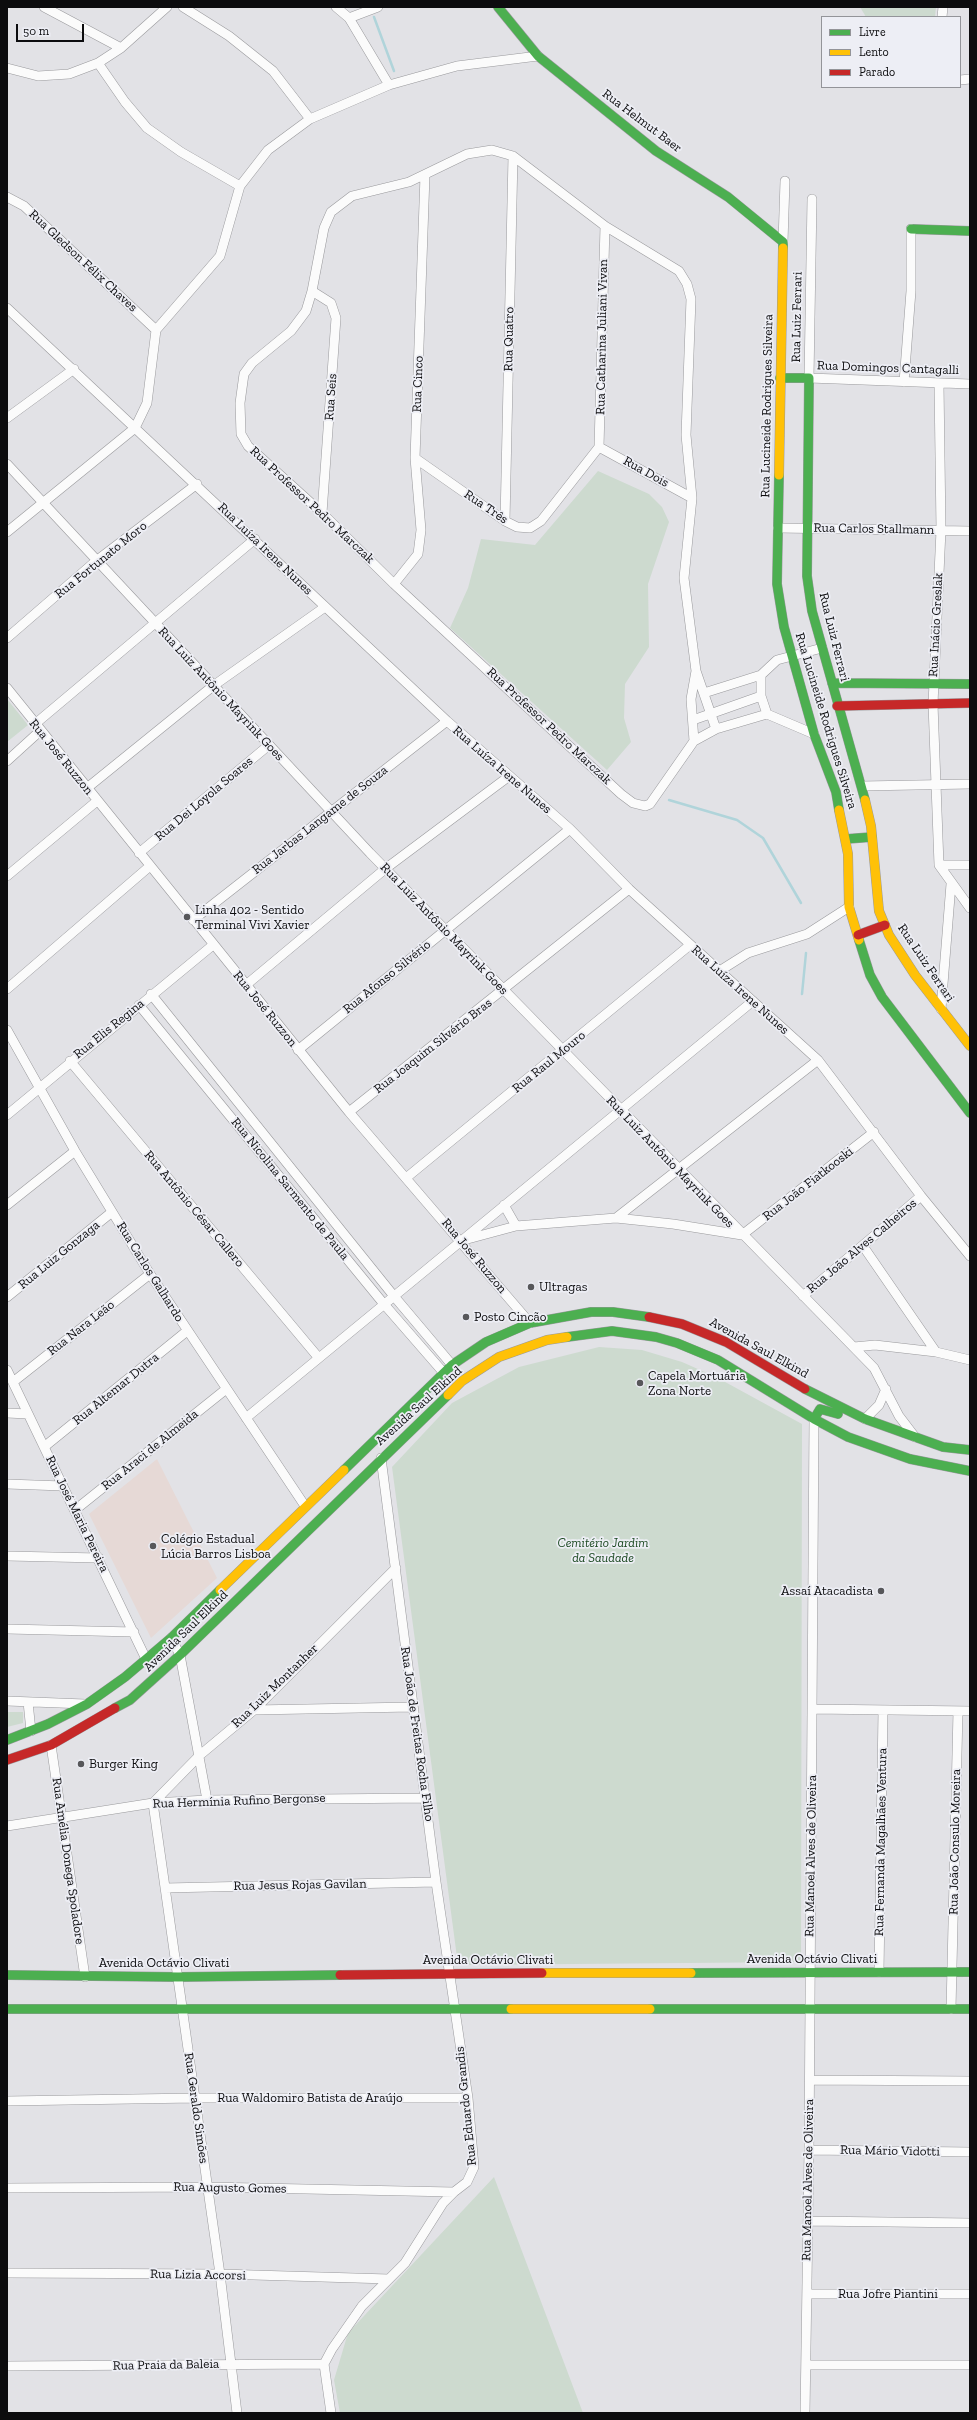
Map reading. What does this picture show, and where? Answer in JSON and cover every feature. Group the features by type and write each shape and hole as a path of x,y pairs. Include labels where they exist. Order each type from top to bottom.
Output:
{"street":[{"path":"44,7 121,48"},
{"path":"7,68 38,76 69,74 98,63 121,48 167,7"},
{"path":"183,7 228,36 273,72 310,119"},
{"path":"336,7 349,18 389,85"},
{"path":"349,18 378,7"},
{"name":"Rua Helmut Baer","path":"498,7 538,56 656,151 728,197 783,242"},
{"path":"7,532 135,428 147,403 156,330 220,256 240,186 268,150 310,119 389,85 457,66 538,56"},
{"path":"98,63 125,102 147,128 181,152 240,186"},
{"name":"Rua Professor Pedro Marczak","path":"492,150 513,156 605,226 678,271 687,284 690,299 686,435 692,498 684,578 696,671 690,699 694,741 650,804 640,806 633,803 394,584 322,513 248,446 241,434 240,403 244,374 252,363 291,331 306,311 312,291 324,228 331,212 352,196 409,182 467,154 492,150"},
{"name":"Rua Quatro","path":"505,521 513,156"},
{"name":"Rua Cinco","path":"394,584 418,554 421,530 415,458 425,175"},
{"name":"Rua Lucineide Rodrigues Silveira","path":"785,181 777,584 784,627 814,734 836,792 846,839 849,907 870,975 882,997 970,1113"},
{"name":"Rua Gledson Félix Chaves","path":"7,197 24,206 156,330"},
{"name":"Rua Luiz Ferrari","path":"812,200 807,576 812,611 837,706 862,786 872,837 879,912 885,925 915,975 970,1046"},
{"name":"Rua Catharina Juliani Vivan","path":"600,447 605,226"},
{"path":"904,382 911,291 911,229 970,231"},
{"name":"Rua Seis","path":"312,291 331,303 336,318 322,513"},
{"name":"Rua Luíza Irene Nunes","path":"7,308 197,484 325,607 447,721 508,777 570,829 629,889 721,970 818,1060 921,1196 970,1256"},
{"path":"7,418 74,369"},
{"name":"Rua Domingos Cantagalli","path":"780,378 970,384"},
{"name":"Rua Inácio Greslak","path":"939,384 940,530 933,684 939,865"},
{"name":"Rua Três","path":"415,458 505,521 518,527 530,528 541,521 600,447"},
{"name":"Rua Dois","path":"600,447 692,498"},
{"name":"Rua Luiz Antônio Mayrink Goes","path":"7,464 385,869 678,1171 874,1368 899,1416 915,1438"},
{"name":"Rua Fortunato Moro","path":"7,638 96,561 197,484"},
{"name":"Rua Carlos Stallmann","path":"778,528 970,531"},
{"path":"7,761 38,728 155,624 255,539"},
{"path":"87,788 213,686 325,607"},
{"path":"704,693 760,675 777,660 822,648"},
{"path":"696,671 716,729"},
{"path":"760,675 760,696 767,714"},
{"path":"832,683 970,684"},
{"name":"Rua José Ruzzon","path":"7,688 349,1112 461,1240 530,1323"},
{"path":"693,720 760,696"},
{"path":"837,706 970,703"},
{"path":"694,741 716,729 767,714 814,734"},
{"name":"Rua Jarbas Langame de Souza","path":"193,920 330,811 447,721"},
{"name":"Rua Dei Loyola Soares","path":"139,853 269,745"},
{"path":"246,984 385,869 508,777"},
{"path":"862,786 970,784"},
{"path":"7,876 97,801"},
{"name":"Rua Afonso Silvério","path":"298,1050 570,829"},
{"path":"846,839 872,837"},
{"path":"939,865 970,865"},
{"path":"939,865 951,884 970,908"},
{"path":"7,989 150,866"},
{"path":"941,1009 951,884"},
{"name":"Rua Joaquim Silvério Bras","path":"349,1112 503,991 629,889"},
{"path":"721,970 748,953 807,934 849,907"},
{"path":"858,935 885,925"},
{"name":"Rua Raul Mouro","path":"406,1178 562,1052 690,944"},
{"name":"Rua Elis Regina","path":"7,1114 151,994 213,945"},
{"name":"Rua Nicolina Sarmento de Paula","path":"151,994 393,1295 452,1364"},
{"path":"246,1418 393,1295 753,1001"},
{"name":"Rua Nicolina Sarmento de Paula","path":"139,1005 384,1303 443,1372"},
{"name":"Rua Carlos Galhardo","path":"7,1030 75,1151 150,1274 225,1390 246,1418 304,1506"},
{"path":"7,1050 15,1044"},
{"path":"616,1218 818,1060"},
{"name":"Rua Antônio César Callero","path":"70,1061 318,1357"},
{"name":"Rua João Fiatkooski","path":"742,1235 874,1132"},
{"path":"7,1205 75,1151"},
{"name":"Rua João Alves Calheiros","path":"803,1296 921,1196"},
{"path":"504,1205 516,1226"},
{"name":"Rua Luiz Gonzaga","path":"7,1297 112,1212"},
{"path":"461,1240 516,1226 616,1218 674,1224 742,1235"},
{"path":"863,1246 936,1352"},
{"name":"Rua Nara Leão","path":"13,1382 150,1274"},
{"name":"Avenida Saul Elkind","path":"7,1740 31,1731 87,1704 125,1677 170,1638 304,1506 400,1418 452,1364 486,1342 530,1323 590,1312 613,1312 636,1314 682,1324 726,1342 820,1398 865,1419 943,1447 970,1450"},
{"path":"499,1357 529,1338 532,1334 530,1323"},
{"name":"Rua Altemar Dutra","path":"44,1447 187,1331"},
{"name":"Avenida Saul Elkind","path":"7,1760 51,1745 130,1700 180,1656 381,1458 462,1381 499,1357 540,1342 569,1336 612,1332 656,1337 696,1350 718,1360 814,1419 875,1448 930,1464 970,1470"},
{"path":"854,1348 875,1345 936,1352 970,1360"},
{"name":"Rua José Maria Pereira","path":"7,1370 99,1558 146,1659"},
{"path":"814,1419 817,1412 826,1409 849,1419 865,1419 879,1405 886,1389"},
{"name":"Rua Araci de Almeida","path":"75,1510 225,1390"},
{"path":"7,1413 28,1414"},
{"path":"381,1458 381,1444 394,1430 400,1418"},
{"name":"Rua Manoel Alves de Oliveira","path":"805,2413 810,2080 814,1419"},
{"name":"Rua João de Freitas Rocha Filho","path":"381,1458 396,1568 412,1707 455,2009"},
{"path":"7,1484 63,1486"},
{"path":"7,1556 99,1558"},
{"name":"Rua Luiz Montanher","path":"153,1803 200,1755 254,1710 396,1568"},
{"path":"7,1629 134,1632"},
{"path":"170,1638 180,1656 200,1755 207,1800"},
{"path":"7,1701 87,1704"},
{"path":"28,1702 31,1731"},
{"path":"254,1710 412,1707"},
{"path":"812,1709 970,1711"},
{"name":"Rua Fernanda Magalhães Ventura","path":"879,1972 883,1711"},
{"name":"Rua João Consulo Moreira","path":"951,2009 958,1711"},
{"name":"Rua Amélia Donega Spoladore","path":"51,1745 85,1977"},
{"name":"Rua Hermínia Rufino Bergonse","path":"7,1826 62,1816 153,1803 207,1800 426,1798"},
{"name":"Rua Geraldo Simões","path":"153,1803 220,2274 237,2413"},
{"name":"Rua Jesus Rojas Gavilan","path":"165,1888 436,1882"},
{"name":"Avenida Octávio Clivati","path":"7,1976 178,1977 451,1973 970,1972"},
{"path":"7,2009 970,2009"},
{"name":"Rua Eduardo Grandis","path":"324,2364 332,2349 362,2306 405,2263 443,2203 467,2182 474,2167 468,2098 455,2009"},
{"path":"810,2080 970,2081"},
{"name":"Rua Waldomiro Batista de Araújo","path":"7,2100 468,2098"},
{"name":"Rua Mário Vidotti","path":"809,2150 970,2152"},
{"name":"Rua Augusto Gomes","path":"7,2188 207,2187 454,2192"},
{"path":"808,2221 970,2223"},
{"name":"Rua Lizia Accorsi","path":"7,2273 220,2274 389,2279"},
{"name":"Rua Jofre Piantini","path":"807,2294 970,2294"},
{"path":"324,2364 331,2413"},
{"name":"Rua Praia da Baleia","path":"7,2366 324,2364"},
{"path":"806,2365 970,2365"}],"shaded area":[{"name":"Colégio Estadual Lúcia Barros Lisboa","path":"157,1459 217,1578 151,1638 89,1514"}],"green space":[{"path":"860,7 936,7 935,16 865,16"},
{"path":"598,471 649,494 662,507 669,522 648,584 649,647 625,684 624,718 631,742 607,770 450,628 468,588 481,539 535,545"},
{"path":"7,699 28,725 7,742"},
{"name":"Cemitério Jardim da Saudade","path":"599,1347 642,1350 682,1362 716,1377 802,1424 801,1962 458,1965 392,1467 452,1403 519,1367"},
{"path":"7,1712 23,1712 23,1723 7,1727"},
{"path":"494,2177 583,2413 340,2413 334,2380 348,2333"}],"waterway":[{"path":"374,17 394,71"},
{"path":"669,800 737,820 763,838 801,903"},
{"path":"802,994 806,953"}],"traffic: fast":[{"path":"498,7 538,56 656,151 728,197 783,242 783,248"},
{"path":"911,229 970,231"},
{"path":"780,378 809,378 807,576 812,611 865,800"},
{"path":"779,475 777,584 784,627 814,734 836,792 839,810"},
{"path":"832,683 970,684"},
{"path":"846,839 872,837"},
{"path":"859,940 870,975 882,997 970,1113"},
{"path":"344,1470 452,1365 486,1342 530,1323 591,1312 613,1312 649,1317"},
{"path":"567,1337 612,1331 656,1337 677,1343 718,1360 814,1419 848,1437 910,1459 970,1471"},
{"path":"805,1389 865,1419 943,1447 970,1450"},
{"path":"115,1708 130,1700 180,1655 448,1395"},
{"path":"814,1419 820,1409 838,1414"},
{"path":"7,1740 48,1724 87,1704 125,1677 171,1638 220,1590"},
{"path":"691,1973 970,1972"},
{"path":"7,1975 178,1977 340,1975"},
{"path":"7,2009 511,2009"},
{"path":"650,2009 970,2009"}],"traffic: slow":[{"path":"779,475 783,248"},
{"path":"865,800 871,826 879,911 889,935 915,975 970,1046"},
{"path":"839,810 848,854 849,907 859,940"},
{"path":"448,1395 462,1381 499,1357 547,1340 567,1337"},
{"path":"220,1590 344,1470"},
{"path":"542,1973 691,1973"},
{"path":"511,2009 650,2009"}],"traffic: jam":[{"path":"837,706 970,703"},
{"path":"858,935 885,925"},
{"path":"649,1317 682,1324 726,1342 805,1389"},
{"path":"7,1760 51,1745 115,1708"},
{"path":"340,1975 542,1973"}],"place":[{"name":"Linha 402 - Sentido Terminal Vivi Xavier","path":"187,917"},
{"name":"Ultragas","path":"531,1287"},
{"name":"Posto Cincão","path":"466,1317"},
{"name":"Capela Mortuária Zona Norte","path":"640,1383"},
{"name":"Colégio Estadual Lúcia Barros Lisboa","path":"153,1546"},
{"name":"Assaí Atacadista","path":"881,1591"},
{"name":"Burger King","path":"81,1764"}]}
